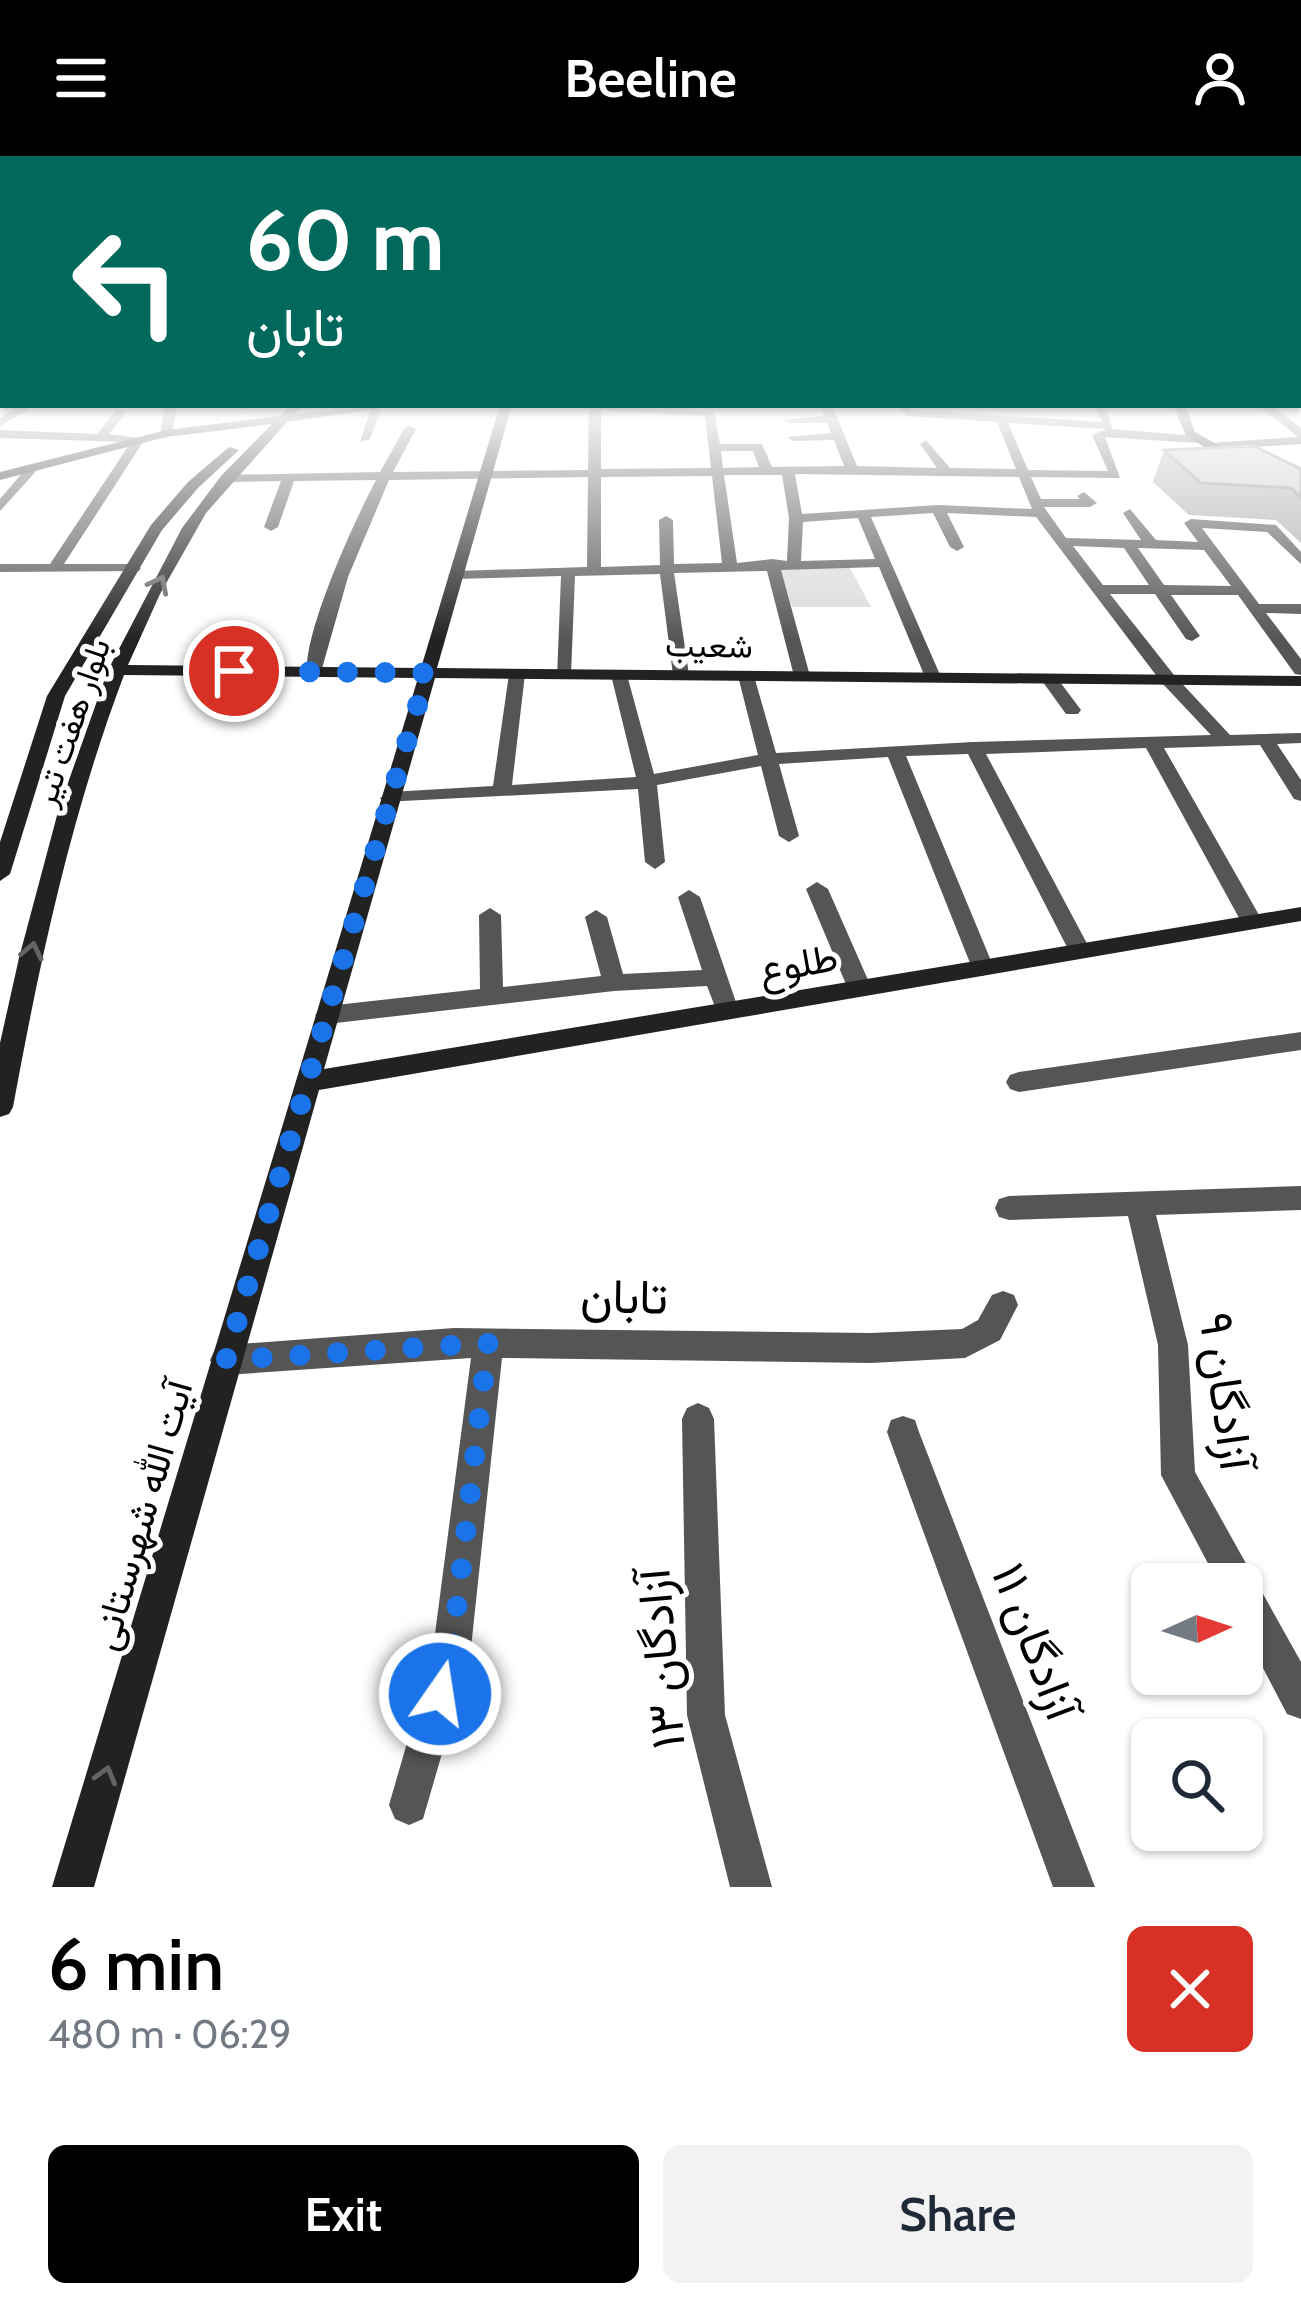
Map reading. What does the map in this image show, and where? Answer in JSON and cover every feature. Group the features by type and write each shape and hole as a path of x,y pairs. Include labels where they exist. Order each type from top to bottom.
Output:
{"street":[{"path":"0,507 24,479"},
{"path":"54,568 113,479"},
{"name":"بلوار هفت تیر","path":"0,874 56,696 156,528 193,485 206,479"},
{"name":"بلوار هفت تیر","path":"0,1107 6,1039 43,901 116,670 219,479"},
{"path":"271,527 288,479"},
{"path":"313,672 327,609 382,479"},
{"name":"آیت الله شهرستانی","path":"73,1887 484,479"},
{"path":"594,574 595,479"},
{"path":"718,479 730,567"},
{"path":"789,479 796,518 794,562"},
{"path":"897,479 905,503"},
{"path":"1025,479 1038,508 1096,589 1168,680 1226,741"},
{"path":"796,518 1090,503 1084,496"},
{"path":"938,509 957,547"},
{"path":"862,512 933,677"},
{"path":"1130,513 1151,544"},
{"path":"667,520 667,572 680,675"},
{"path":"1298,552 1271,528 1191,524 1301,670"},
{"path":"1063,542 1205,546"},
{"path":"1128,544 1192,637"},
{"path":"772,563 802,676"},
{"path":"455,575 882,563"},
{"path":"0,568 134,568"},
{"path":"563,674 568,574"},
{"path":"1096,589 1239,592"},
{"path":"1252,608 1301,609"},
{"name":"شعیب","path":"116,670 1301,681"},
{"path":"502,792 517,674"},
{"path":"619,675 647,782 656,862"},
{"path":"746,676 789,836"},
{"path":"1048,678 1072,710"},
{"path":"390,798 647,782 769,759 973,747 1301,738"},
{"path":"1265,739 1301,795"},
{"path":"1153,744 1252,922"},
{"path":"973,747 1080,951"},
{"path":"896,751 982,968"},
{"path":"817,889 860,988"},
{"path":"689,897 727,1011"},
{"name":"طلوع","path":"308,1082 1301,914"},
{"path":"490,915 491,999"},
{"path":"596,917 614,982"},
{"path":"327,1015 614,982 716,977"},
{"path":"1018,1082 1301,1041"},
{"path":"1009,1208 1301,1198"},
{"name":"آزادگان ۹","path":"1139,1203 1173,1345 1178,1475 1226,1563"},
{"name":"تابان","path":"226,1360 488,1343 871,1348 965,1343 989,1330 1003,1305"},
{"path":"409,1805 451,1657 488,1343"},
{"name":"آزادگان ۱۳","path":"698,1419 706,1714 751,1887"},
{"name":"آزادگان ۱۱","path":"903,1432 1074,1887"},
{"path":"1263,1630 1301,1700"}],"shaded area":[{"path":"779,566 849,566 871,607 792,607"}],"building":[{"path":"1196,479 1301,479 1301,498 1291,488 1201,483"}],"route":[{"path":"234,671 427,673 226,1360 488,1343 451,1657 440,1694"}]}
